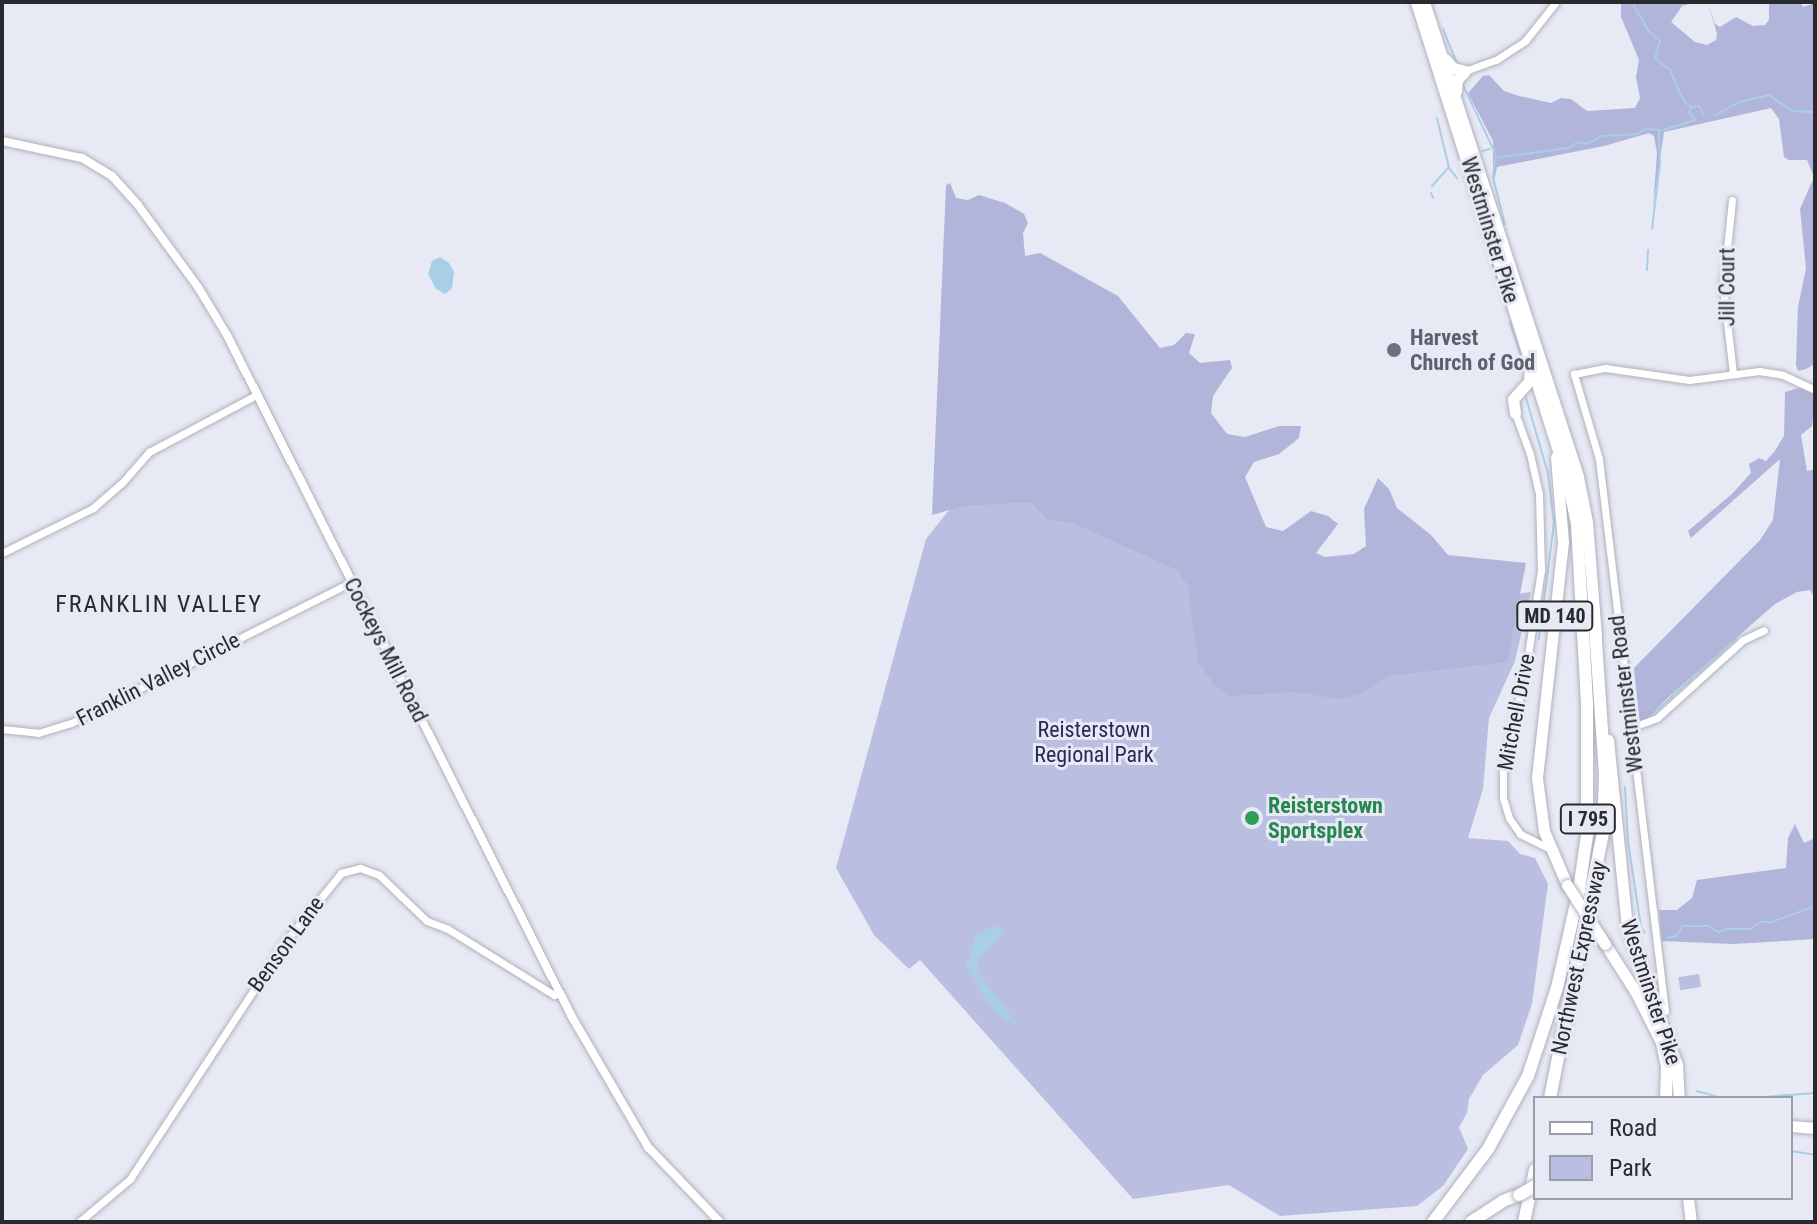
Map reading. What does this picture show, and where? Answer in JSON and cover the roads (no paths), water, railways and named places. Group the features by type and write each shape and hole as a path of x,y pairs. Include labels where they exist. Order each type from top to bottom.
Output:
{"highway":[{"name":"Northwest Expressway","path":"1433,1222 1488,1149 1528,1076 1557,988 1586,848 1589,777 1587,703 1577,524 1568,480 1538,384"},
{"name":"Northwest Expressway","path":"1550,1096 1603,832 1605,774 1595,627"},
{"path":"1669,1096 1672,1067"},
{"path":"1524,1222 1533,1179"},
{"path":"1471,1222 1533,1187"},
{"path":"1485,1222 1519,1195"}],"main road":[{"name":"Westminster Pike","path":"1416,2 1538,384 1557,462 1563,520 1537,778 1549,848 1635,991 1672,1067"},
{"name":"Westminster Pike","path":"1424,2 1578,477 1587,522 1623,907 1636,959 1662,1012 1680,1096"},
{"path":"1442,56 1453,68 1465,71 1457,80 1456,96"},
{"path":"1515,413 1512,403 1514,396 1529,381 1529,356"},
{"path":"1605,941 1622,957 1636,959 1628,980"},
{"path":"1635,991 1651,1011 1662,1012"},
{"path":"1793,1126 1815,1128"},
{"path":"1688,1200 1691,1222"}],"street":[{"path":"1465,71 1496,60 1525,41 1556,2"},
{"name":"Cockeys Mill Road","path":"2,141 82,158 121,184 201,290 559,993 648,1147 720,1222"},
{"name":"Jill Court","path":"1732,200 1723,287 1733,373"},
{"name":"Westminster Road","path":"1662,1012 1599,459 1574,374 1605,368 1689,380 1733,373"},
{"path":"1733,373 1771,372 1796,379 1815,390"},
{"path":"2,553 93,508 121,484 149,452 256,395"},
{"name":"Mitchell Drive","path":"1515,413 1535,475 1541,515 1541,557 1530,645 1502,784 1505,809 1513,826 1526,839 1549,848"},
{"name":"Franklin Valley Circle","path":"2,729 38,733 71,723 351,582"},
{"path":"1630,728 1657,718 1743,640 1764,630"},
{"name":"Benson Lane","path":"79,1222 133,1176 285,942 341,873 360,868 379,875 427,921 448,929 554,995 559,993"},
{"path":"1636,959 1656,954"}],"waterway":[{"path":"1632,2 1649,31 1660,41 1655,58 1670,70 1684,102 1691,107 1699,106 1703,114"},
{"path":"1443,29 1456,61"},
{"path":"1462,83 1496,155"},
{"path":"1714,116 1739,102 1769,95 1793,111 1815,112"},
{"path":"1663,130 1695,120 1689,113 1691,108"},
{"path":"1437,118 1449,168 1457,178"},
{"path":"1494,158 1568,148 1578,142 1587,144 1602,136 1637,134 1645,129 1661,130"},
{"path":"1652,229 1660,163 1659,131"},
{"path":"1482,151 1490,149"},
{"path":"1495,160 1493,177 1505,225"},
{"path":"1432,186 1448,168"},
{"path":"1431,193 1433,198"},
{"path":"1475,211 1506,306"},
{"path":"1815,229 1815,240"},
{"path":"1647,270 1648,250"},
{"path":"1814,301 1815,285"},
{"path":"1510,322 1525,369"},
{"path":"1526,398 1548,473 1554,523 1539,639"},
{"path":"1649,717 1736,639"},
{"path":"1625,787 1628,842 1641,927 1645,933"},
{"path":"1668,938 1676,936 1683,926 1708,926 1719,932 1751,929 1760,922 1772,922 1815,906"},
{"path":"1697,1091 1714,1096"},
{"path":"1777,1096 1815,1093"},
{"path":"1793,1151 1815,1155"}],"place":[{"name":"Harvest Church of God","path":"1394,350"},
{"name":"Reisterstown Sportsplex","path":"1252,818"}],"district":[{"name":"FRANKLIN VALLEY","path":"159,605"}],"park label":[{"name":"Reisterstown Regional Park","path":"1094,742"}]}
